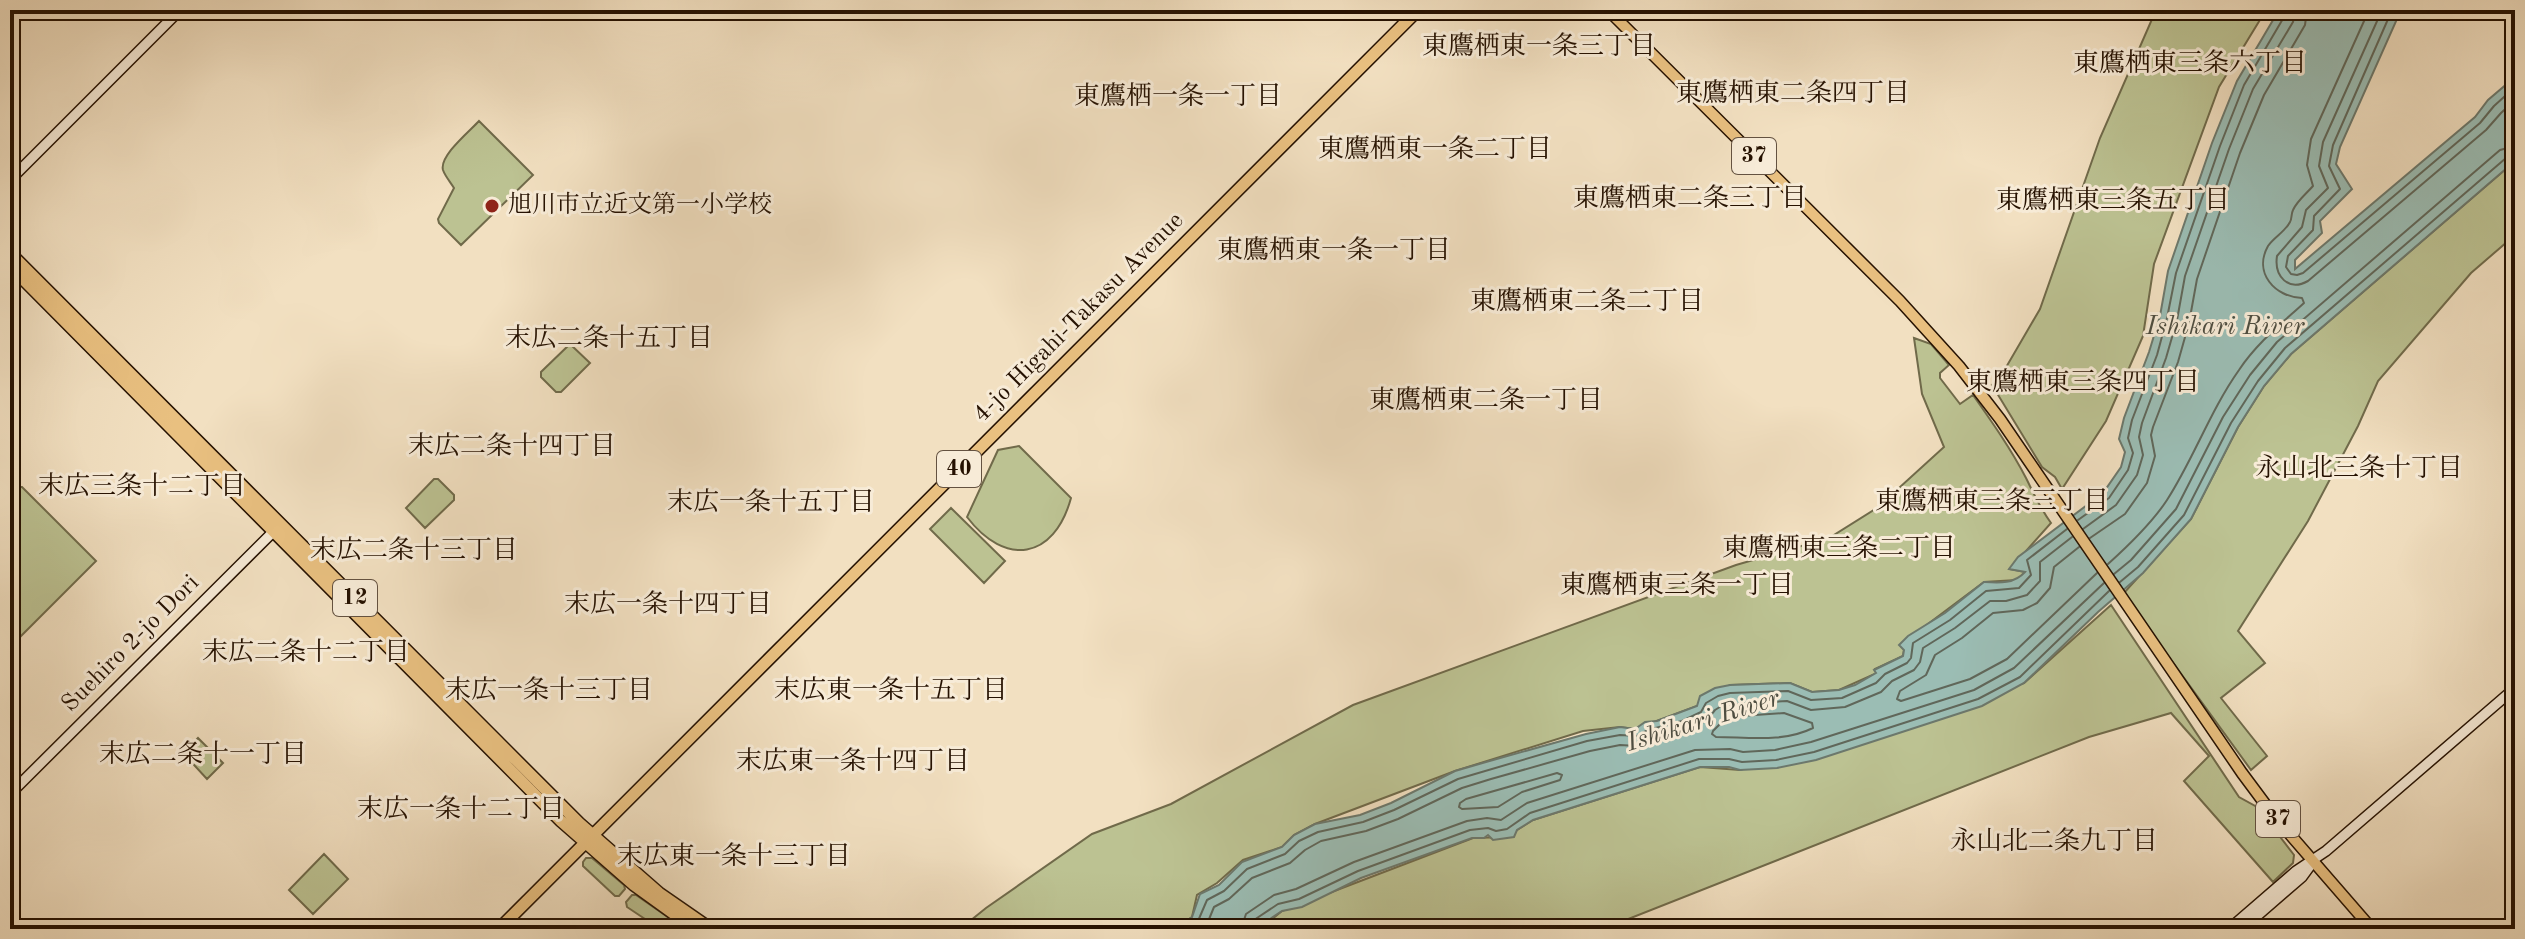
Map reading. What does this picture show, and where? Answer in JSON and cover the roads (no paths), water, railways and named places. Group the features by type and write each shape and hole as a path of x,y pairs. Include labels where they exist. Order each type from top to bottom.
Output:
{"highway":[{"name":"4-jo Higahi-Takasu Avenue","path":"499,929 1418,10"},
{"name":"12","path":"10,253 277,527"},
{"name":"12","path":"10,266 277,527 634,885 695,929"},
{"name":"12","path":"589,839 711,929"}],"main road":[{"name":"37","path":"1608,10 1900,301 1981,393 2247,781 2372,929"}],"street":[{"path":"10,180 180,10"},
{"name":"Suehiro 2-jo Dori","path":"10,794 277,527"},
{"path":"2229,929 2296,871 2314,861 2515,688"},
{"path":"2242,929 2302,877 2314,861"}],"water":[{"name":"Ishikari River","path":"2279,10 2401,10 2340,147 2336,164 2352,189 2320,221 2322,233 2295,260 2295,269 2475,117 2488,100 2515,77 2515,161 2291,354 2264,386 2238,427 2191,519 2143,573 2024,683 1982,706 1816,760 1777,768 1740,770 1700,767 1533,820 1517,830 1514,837 1493,840 1488,835 1472,838 1361,878 1302,907 1282,911 1255,929 1175,929 1192,917 1200,894 1219,885 1242,862 1282,847 1294,835 1315,824 1360,815 1455,771 1586,734 1620,727 1635,729 1645,722 1657,721 1697,706 1700,696 1715,688 1790,683 1812,692 1855,685 1876,673 1874,670 1903,656 1904,650 1899,645 1908,636 1945,613 1984,582 2006,582 2021,576 2025,572 2009,569 2018,557 2103,493 2121,467 2125,452 2119,439 2124,418 2149,352 2160,316 2168,271 2212,143 2237,81"}],"place":[{"name":"旭川市立近文第一小学校","path":"492,206"}],"district":[{"name":"東鷹栖東一条三丁目","path":"1539,47"},
{"name":"東鷹栖東三条六丁目","path":"2190,64"},
{"name":"東鷹栖東二条四丁目","path":"1793,94"},
{"name":"東鷹栖一条一丁目","path":"1178,97"},
{"name":"東鷹栖東一条二丁目","path":"1435,150"},
{"name":"東鷹栖東二条三丁目","path":"1690,199"},
{"name":"東鷹栖東三条五丁目","path":"2113,201"},
{"name":"東鷹栖東一条一丁目","path":"1334,251"},
{"name":"東鷹栖東二条二丁目","path":"1587,302"},
{"name":"末広二条十五丁目","path":"609,339"},
{"name":"東鷹栖東三条四丁目","path":"2083,383"},
{"name":"東鷹栖東二条一丁目","path":"1486,401"},
{"name":"末広二条十四丁目","path":"512,447"},
{"name":"永山北三条十丁目","path":"2359,469"},
{"name":"末広三条十二丁目","path":"142,487"},
{"name":"東鷹栖東三条三丁目","path":"1992,502"},
{"name":"末広一条十五丁目","path":"771,503"},
{"name":"東鷹栖東三条二丁目","path":"1839,549"},
{"name":"末広二条十三丁目","path":"414,551"},
{"name":"東鷹栖東三条一丁目","path":"1677,586"},
{"name":"末広一条十四丁目","path":"668,605"},
{"name":"末広二条十二丁目","path":"306,653"},
{"name":"末広一条十三丁目","path":"549,691"},
{"name":"末広東一条十五丁目","path":"891,691"},
{"name":"末広二条十一丁目","path":"203,755"},
{"name":"末広東一条十四丁目","path":"853,762"},
{"name":"末広一条十二丁目","path":"461,810"},
{"name":"永山北二条九丁目","path":"2054,842"},
{"name":"末広東一条十三丁目","path":"734,857"}]}
